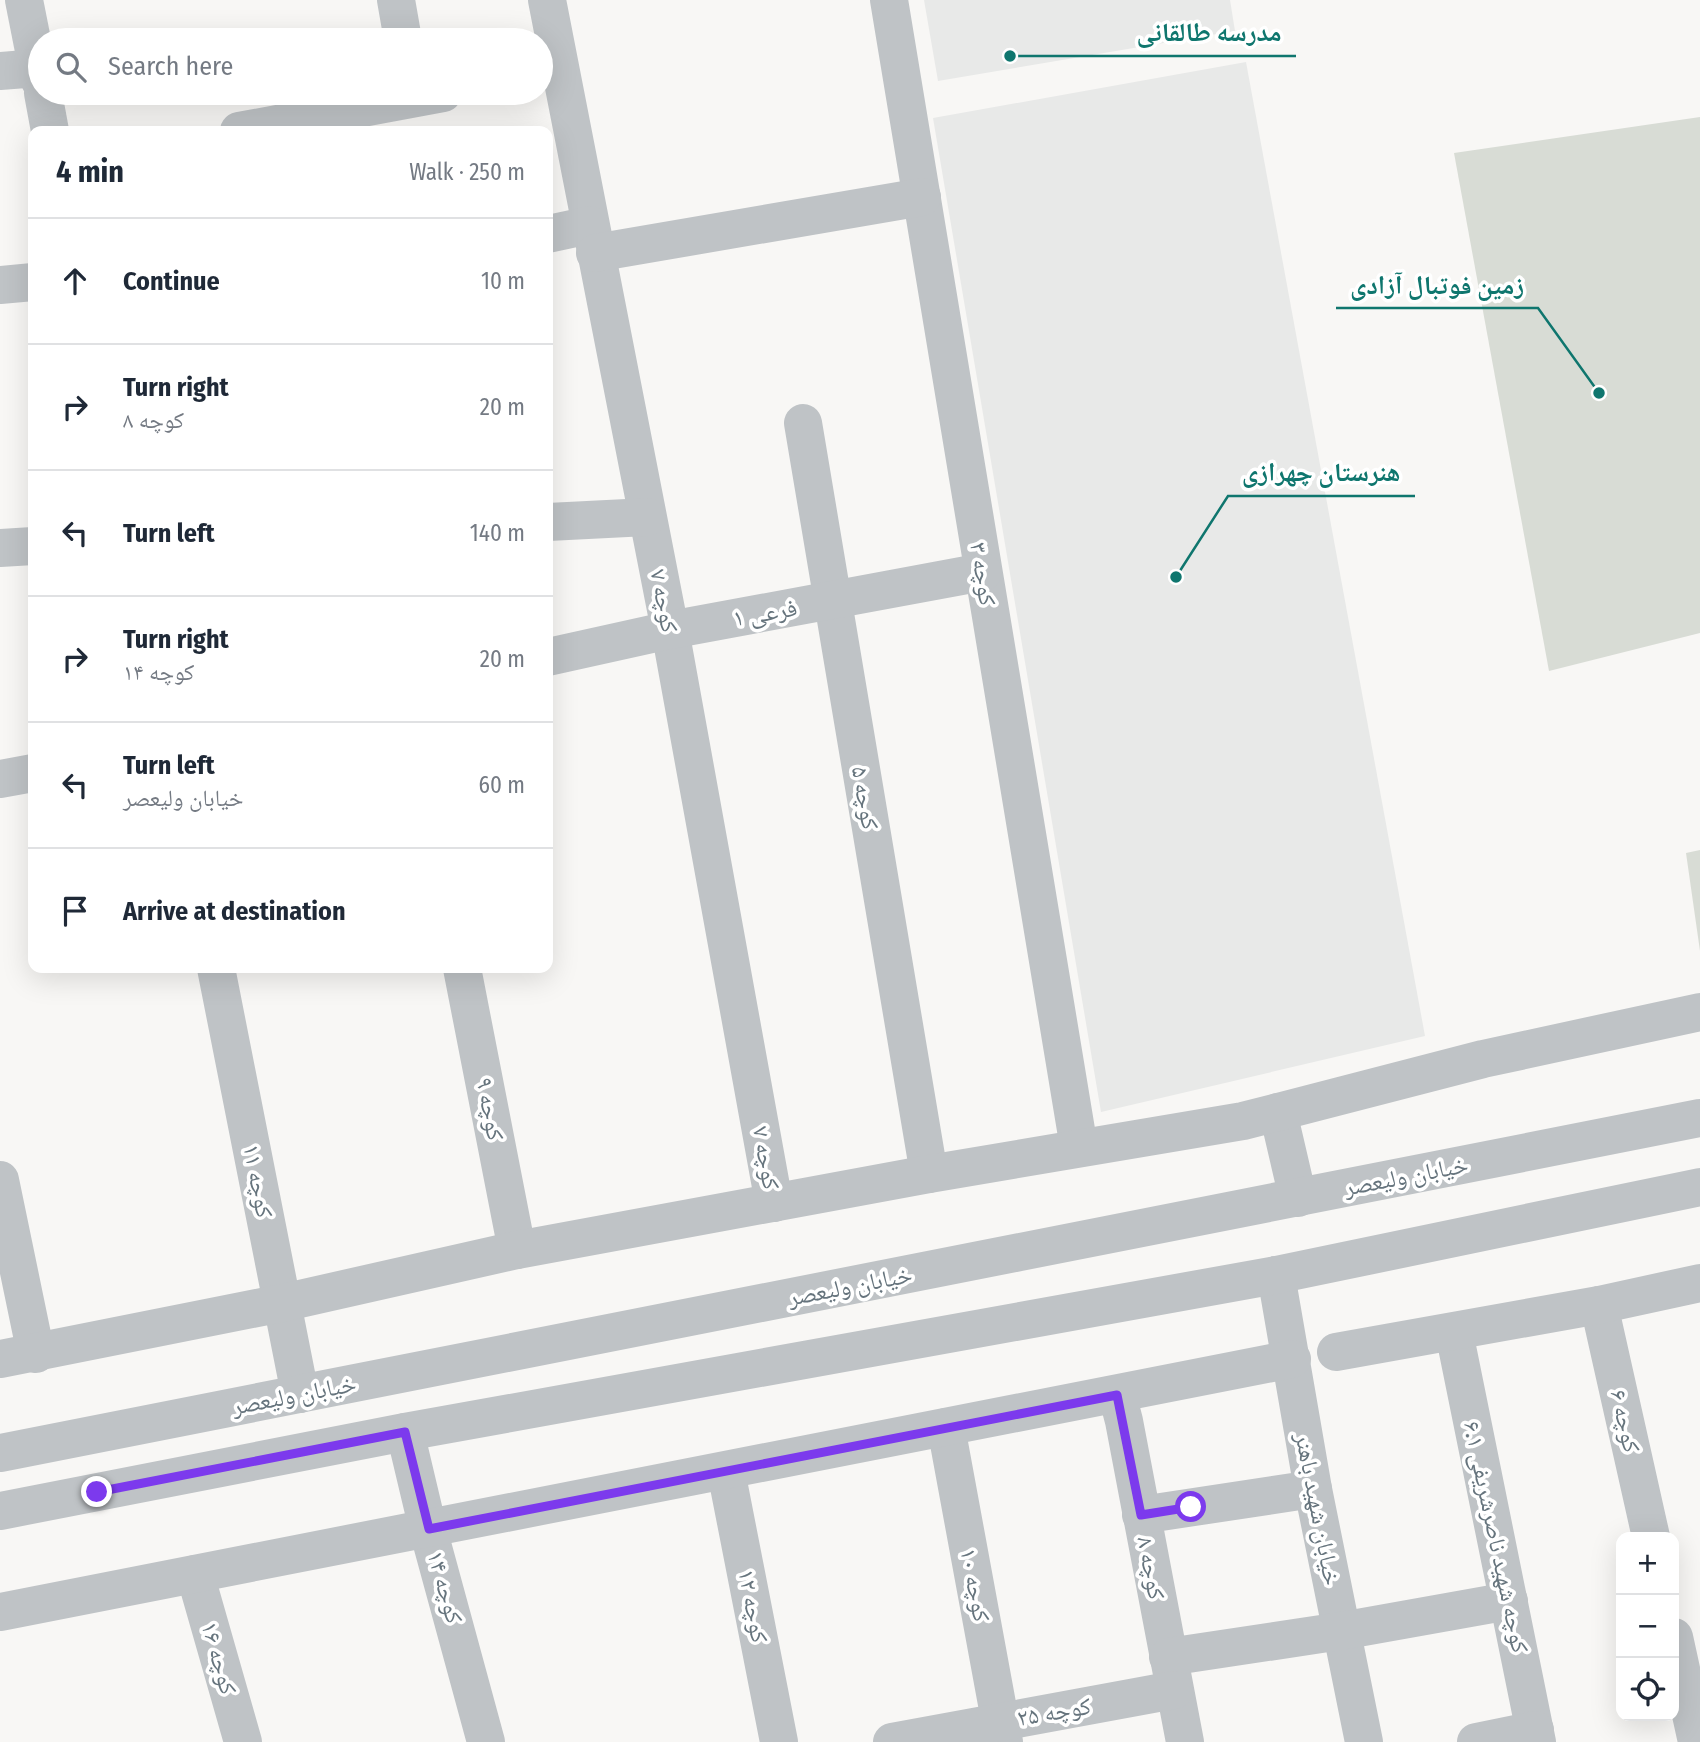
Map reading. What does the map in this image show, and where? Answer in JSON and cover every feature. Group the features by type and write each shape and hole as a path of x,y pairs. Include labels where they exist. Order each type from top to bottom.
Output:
{"street":[{"path":"24,0 30,28"},
{"path":"396,0 401,28"},
{"name":"کوچه ۷","path":"547,0 548,28"},
{"name":"کوچه ۳","path":"889,0 1079,1148"},
{"path":"0,71 28,78"},
{"name":"کوچه ۷","path":"553,84 593,239 648,517 774,1203"},
{"path":"45,105 49,126"},
{"path":"294,126 381,105"},
{"path":"553,235 593,239 922,197"},
{"path":"0,285 28,282"},
{"name":"کوچه ۵","path":"803,423 929,1174"},
{"path":"553,522 648,517"},
{"path":"0,548 28,546"},
{"name":"فرعی ۱","path":"553,656 670,630 983,572"},
{"path":"0,779 28,774"},
{"name":"کوچه ۱۱","path":"217,973 300,1394"},
{"name":"کوچه ۹","path":"463,973 517,1250"},
{"path":"0,1180 18,1357 282,1303 517,1250 929,1174 1243,1121 1483,1059 1700,1012"},
{"path":"1278,1112 1298,1198"},
{"name":"خیابان ولیعصر","path":"0,1453 1700,1118"},
{"path":"0,1511 405,1432 1276,1275 1700,1186"},
{"name":"خیابان شهید باهنر","path":"1276,1275 1313,1489 1364,1742"},
{"path":"1336,1352 1599,1305 1700,1283"},
{"name":"کوچه ۶","path":"1599,1305 1650,1532"},
{"path":"649,1325 660,1386"},
{"name":"۶.۱ کوچه شهید ناصرشریفی","path":"1454,1332 1536,1736"},
{"path":"0,1612 1292,1359"},
{"name":"کوچه ۸","path":"1117,1395 1185,1742"},
{"name":"کوچه ۱۰","path":"946,1427 1002,1732"},
{"name":"کوچه ۱۴","path":"405,1432 486,1742"},
{"path":"61,1441 70,1497"},
{"name":"کوچه ۱۲","path":"726,1471 779,1742"},
{"path":"1141,1515 1313,1489"},
{"name":"کوچه ۱۶","path":"195,1574 243,1742"},
{"name":"کوچه ۲۵","path":"892,1742 1002,1732 1171,1674 1341,1631 1509,1601"},
{"path":"1679,1658 1697,1742"},
{"path":"1476,1742 1536,1736"}],"shaded area":[{"path":"924,0 1230,0 1235,31 938,81"},
{"path":"1246,62 1425,1036 1101,1112 933,118"},
{"path":"1700,117 1700,633 1549,671 1454,153"},
{"path":"1700,850 1700,951 1686,853"}],"place":[{"name":"مدرسه طالقانی","path":"1010,56"},
{"name":"زمین فوتبال آزادی","path":"1599,393"},
{"name":"هنرستان چهرازی","path":"1176,577"}],"route":[{"path":"97,1492 405,1432 429,1529 1117,1395 1141,1515 1191,1507"}]}
